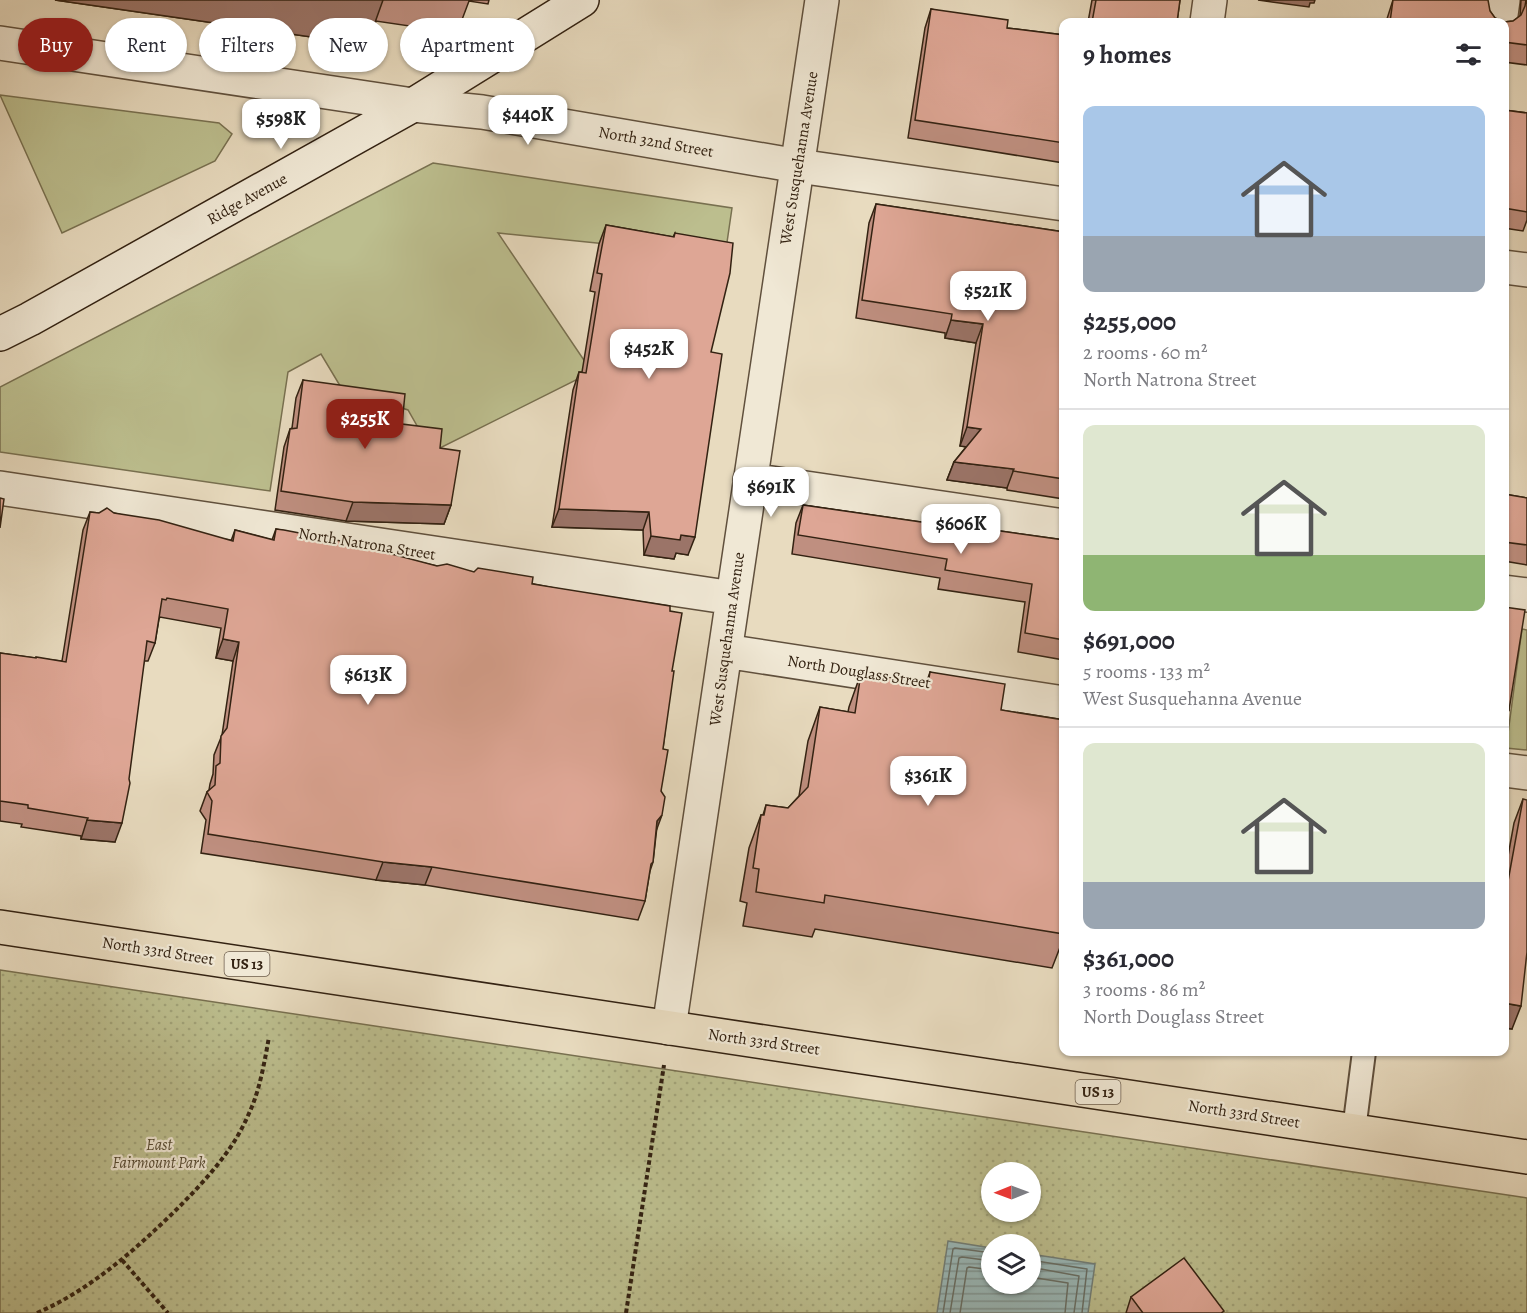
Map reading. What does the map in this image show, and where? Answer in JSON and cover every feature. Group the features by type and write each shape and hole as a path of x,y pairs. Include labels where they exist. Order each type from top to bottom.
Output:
{"main road":[{"name":"North 33rd Street","path":"0,927 1527,1157"}],"street":[{"name":"Ridge Avenue","path":"0,334 413,105 582,0"},
{"name":"West Susquehanna Avenue","path":"669,1028 822,0"},
{"path":"1208,18 1210,0"},
{"path":"1501,18 1503,0"},
{"name":"North 32nd Street","path":"0,43 413,105 482,112 798,166 1059,203"},
{"path":"1509,268 1527,270"},
{"path":"750,480 1059,525"},
{"name":"North Natrona Street","path":"0,488 733,598"},
{"path":"1509,593 1527,595"},
{"name":"North Douglass Street","path":"725,651 1059,702"},
{"path":"1509,771 1527,773"}],"lane":[{"path":"1354,1130 1363,1056"}],"path":[{"path":"626,1313 669,1028"},
{"path":"38,1313 61,1303 122,1260 212,1172 231,1147 253,1103 269,1037"},
{"path":"122,1260 168,1313"}],"green space":[{"path":"0,95 219,123 232,134 215,161 62,233"},
{"path":"433,163 732,208 725,256 498,233 592,372 432,452 408,410 342,389 321,354 288,372 270,491 0,452 0,387"},
{"path":"1522,629 1527,630 1527,750 1509,748 1509,726"},
{"name":"East Fairmount Park","path":"0,970 1527,1198 1527,1313 0,1313"}],"water":[{"path":"948,1241 981,1246 981,1294 1041,1294 1041,1256 1095,1264 1088,1313 937,1313"}],"building":[{"path":"1096,0 1180,0 1178,18 1093,18"},
{"path":"1393,0 1488,0 1490,11 1495,18 1391,18"},
{"path":"1526,0 1527,0 1527,45 1509,43 1509,21 1521,15"},
{"path":"931,9 1008,20 1007,28 1059,34 1059,142 915,120"},
{"path":"1509,111 1527,113 1527,212 1509,209"},
{"path":"876,204 1059,231 1059,478 1013,471 1014,469 954,462 981,429 967,427 983,324 951,320 952,314 862,300"},
{"path":"606,225 674,237 675,233 733,243 730,273 711,352 722,354 695,537 681,535 680,540 651,536 649,512 559,509 579,372 586,373 602,274 597,273"},
{"path":"303,380 405,394 402,424 442,429 440,448 460,451 451,505 353,502 281,491 290,429 297,428"},
{"path":"1509,495 1527,498 1527,545 1509,543"},
{"path":"0,498 4,499 0,528"},
{"path":"803,505 928,523 956,522 958,525 1059,539 1059,639 1025,633 1032,584 945,570 947,559 798,535"},
{"path":"107,508 114,513 159,520 233,541 235,530 274,540 276,529 284,530 346,542 437,566 447,564 474,572 478,568 533,577 532,584 670,606 670,611 682,613 672,671 674,671 663,749 668,750 661,791 665,797 662,815 657,821 653,862 645,901 208,834 212,801 207,792 215,785 216,766 220,763 221,736 227,728 239,642 223,639 228,609 167,598 162,599 155,643 147,641 130,783 122,823 87,820 88,818 0,801 0,653 66,662 90,512 99,513"},
{"path":"1509,608 1525,610 1509,710"},
{"path":"930,672 1005,684 1001,710 1059,719 1059,933 825,895 824,903 756,892 759,869 753,868 761,815 764,815 766,805 788,808 808,787 820,707 855,713 861,673 928,684"},
{"path":"1523,799 1527,800 1527,952 1521,1006 1509,1004 1509,876"},
{"path":"1184,1258 1224,1311 1221,1313 1143,1313 1131,1297"}]}
